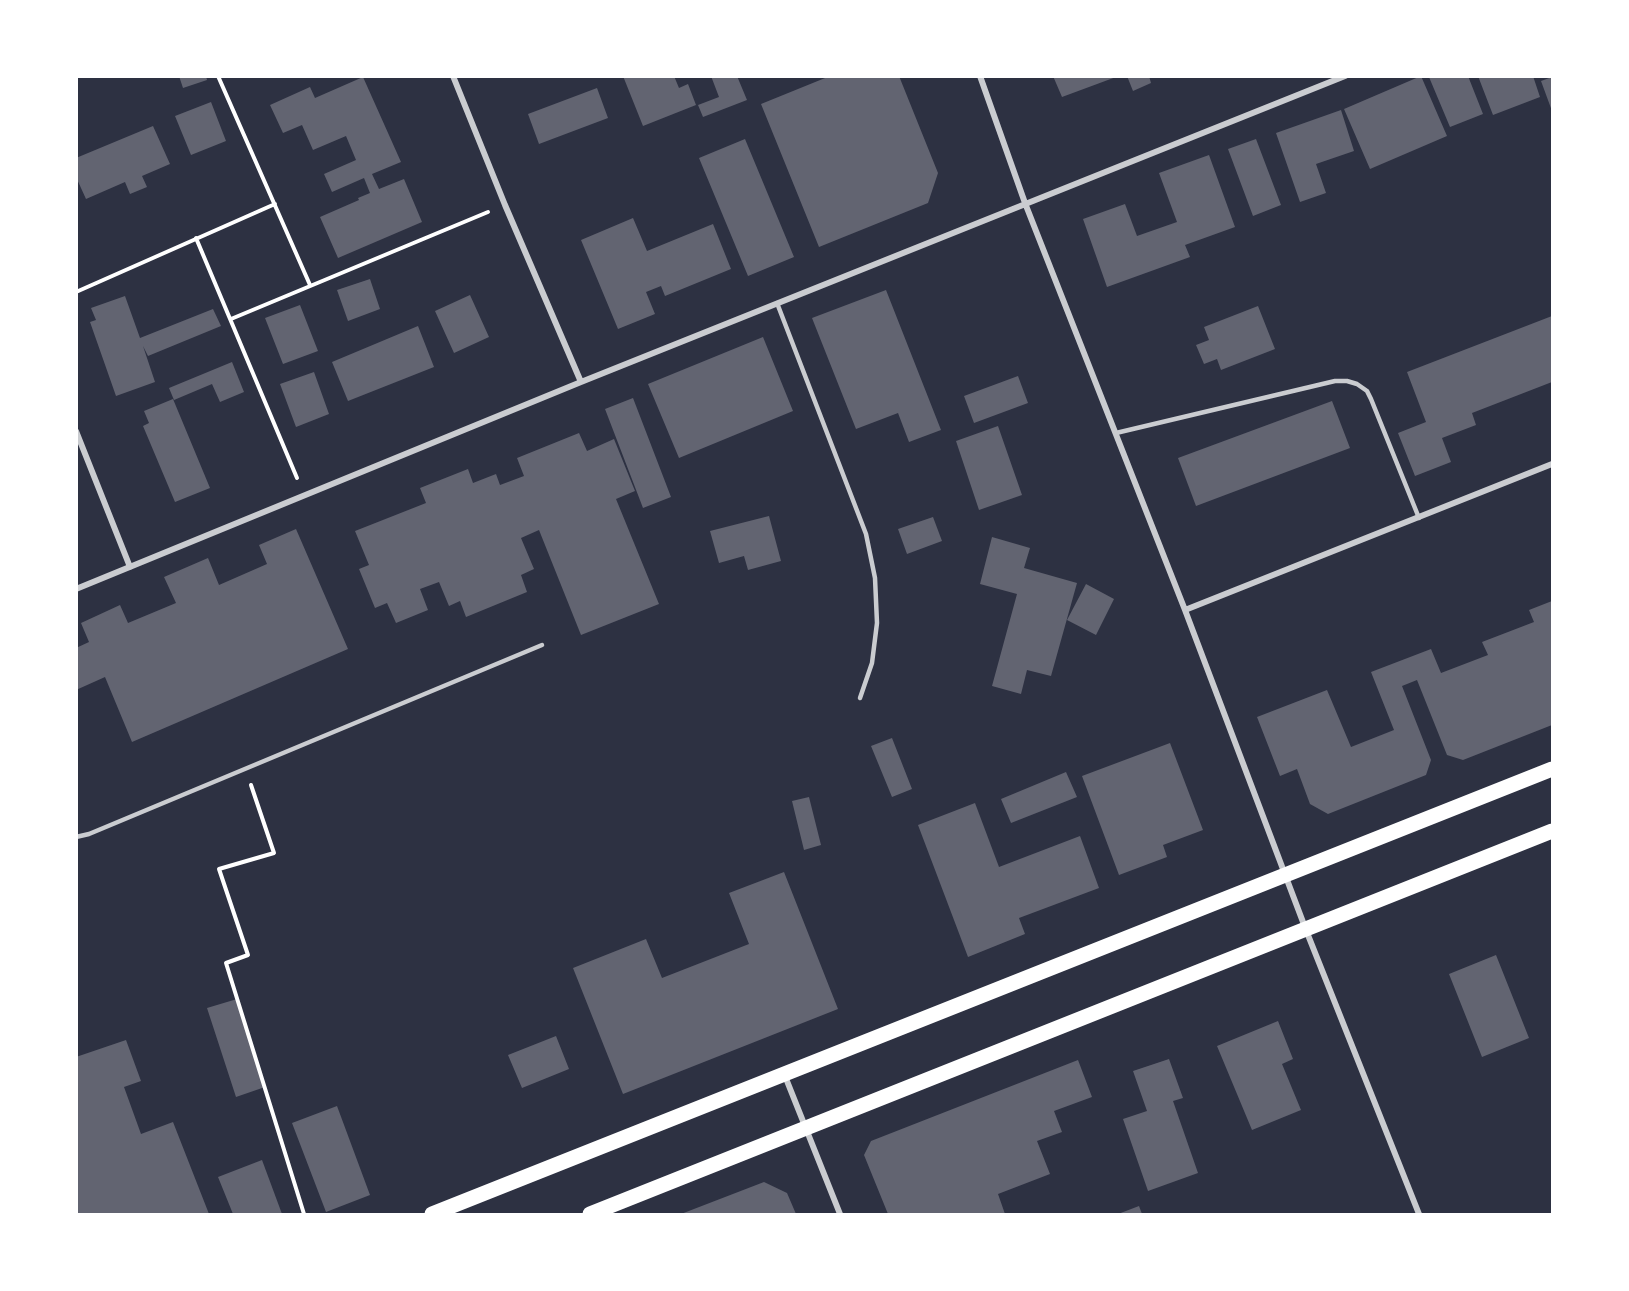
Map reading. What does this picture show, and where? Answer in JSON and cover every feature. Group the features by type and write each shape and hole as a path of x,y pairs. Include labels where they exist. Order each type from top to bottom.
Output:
{"main road":[{"path":"432,1215 1552,769"},
{"path":"590,1215 1552,831"}],"street":[{"path":"453,76 505,205 581,382"},
{"path":"980,76 1025,203 1185,610 1306,930 1419,1215"},
{"path":"76,589 581,382 1345,76"},
{"path":"76,431 130,567"},
{"path":"1185,610 1552,464"},
{"path":"785,1076 840,1215"}],"lane":[{"path":"777,303 866,534 875,579 877,623 872,663 860,698"},
{"path":"1116,433 1335,381 1357,384 1367,391 1371,399 1419,518"},
{"path":"76,837 89,834 542,645"}],"path":[{"path":"218,76 310,285"},
{"path":"76,292 275,204"},
{"path":"231,319 505,205"},
{"path":"196,238 304,496"},
{"path":"246,768 274,853 219,869 248,955 225,963 304,1215"}],"building":[{"path":"179,76 206,76 207,80 183,88"},
{"path":"623,76 674,76 679,88 688,84 696,105 643,126"},
{"path":"711,76 737,76 747,100 703,117 698,105 719,97"},
{"path":"830,76 899,76 938,173 928,203 819,247 761,104"},
{"path":"1053,76 1116,76 1116,77 1062,97"},
{"path":"1127,76 1149,76 1151,83 1133,91"},
{"path":"1421,76 1447,136 1370,169 1344,109"},
{"path":"1468,76 1483,114 1450,127 1429,77"},
{"path":"1478,76 1533,76 1540,97 1493,115"},
{"path":"363,77 401,162 372,174 379,189 404,179 422,222 338,258 320,217 370,193 364,178 332,192 324,174 356,160 346,136 313,150 302,125 283,133 270,105 310,87 315,98"},
{"path":"1552,77 1552,111 1541,81"},
{"path":"597,88 608,118 539,144 528,114"},
{"path":"211,102 226,141 191,155 175,116"},
{"path":"1341,110 1354,151 1316,164 1326,193 1300,202 1276,133"},
{"path":"153,126 170,164 142,176 147,187 130,194 125,182 86,199 76,177 76,158"},
{"path":"745,139 794,257 748,276 699,158"},
{"path":"1256,139 1281,205 1253,216 1228,149"},
{"path":"1209,155 1235,227 1185,245 1190,257 1107,287 1083,219 1125,204 1137,236 1177,222 1159,173"},
{"path":"633,218 647,251 713,224 731,269 665,296 661,286 646,292 655,314 618,329 581,240"},
{"path":"370,279 380,309 348,321 337,290"},
{"path":"886,290 941,430 909,442 898,413 856,429 812,318"},
{"path":"470,295 489,337 454,353 435,311"},
{"path":"125,296 140,338 213,309 221,326 148,356 143,346 155,382 116,396 90,322 96,320 91,308"},
{"path":"300,305 318,351 283,364 265,318"},
{"path":"1258,306 1275,349 1221,370 1217,359 1204,364 1196,345 1209,340 1204,327"},
{"path":"1552,316 1552,382 1472,413 1476,425 1442,438 1451,462 1415,476 1398,433 1426,422 1407,372"},
{"path":"418,326 434,367 348,401 332,362"},
{"path":"763,337 793,411 679,458 648,384"},
{"path":"232,362 244,392 220,402 212,384 174,400 169,388"},
{"path":"314,372 329,414 296,427 280,384"},
{"path":"1018,376 1028,403 974,423 964,396"},
{"path":"633,398 671,497 643,508 605,409"},
{"path":"173,399 210,488 175,502 143,426 149,423 144,411"},
{"path":"1332,401 1350,448 1196,506 1178,458"},
{"path":"998,426 1022,495 979,510 956,441"},
{"path":"579,433 587,451 614,439 635,491 616,499 659,604 581,635 539,530 521,538 534,569 521,575 527,592 466,617 460,601 449,606 439,582 420,589 428,610 396,623 387,603 375,608 359,569 369,565 355,531 426,503 420,488 468,469 473,483 496,474 500,485 524,476 517,458"},
{"path":"769,516 781,561 748,570 744,556 719,563 710,531"},
{"path":"933,517 942,541 907,554 898,529"},
{"path":"296,529 348,649 132,742 105,677 76,690 76,648 89,642 81,623 120,605 128,623 176,603 164,577 208,558 219,585 267,564 259,545"},
{"path":"992,537 1030,548 1024,568 1077,583 1051,676 1027,670 1021,694 992,686 1017,594 980,584"},
{"path":"1086,584 1114,599 1096,635 1067,620"},
{"path":"1552,601 1552,725 1463,760 1447,755 1417,680 1402,686 1431,760 1426,775 1328,814 1310,804 1297,769 1280,776 1257,717 1327,690 1351,747 1394,730 1371,672 1431,649 1441,673 1488,655 1482,642 1534,622 1529,610"},
{"path":"892,738 912,789 892,797 871,746"},
{"path":"1170,743 1203,830 1163,845 1167,857 1119,875 1082,776"},
{"path":"1066,772 1077,797 1011,823 1001,799"},
{"path":"809,797 821,845 804,850 792,801"},
{"path":"975,803 999,867 1080,836 1099,888 1019,918 1025,934 968,957 918,825"},
{"path":"784,872 838,1009 623,1094 573,968 646,939 662,978 749,944 729,893"},
{"path":"1496,955 1529,1038 1482,1057 1449,974"},
{"path":"237,999 265,1087 236,1097 207,1008"},
{"path":"1278,1021 1293,1059 1282,1064 1301,1110 1252,1130 1217,1046"},
{"path":"556,1036 569,1069 522,1088 508,1055"},
{"path":"126,1040 141,1081 124,1087 141,1134 173,1122 209,1214 76,1214 76,1057"},
{"path":"1169,1059 1183,1098 1173,1101 1198,1173 1148,1191 1123,1119 1147,1111 1133,1071"},
{"path":"1078,1060 1092,1097 1054,1111 1062,1132 1037,1141 1050,1174 998,1194 1005,1214 888,1214 864,1155 871,1141"},
{"path":"337,1106 370,1195 326,1212 292,1123"},
{"path":"262,1160 282,1214 233,1214 218,1177"},
{"path":"764,1182 787,1193 796,1214 681,1214"},
{"path":"1139,1206 1142,1214 1118,1214"}]}
